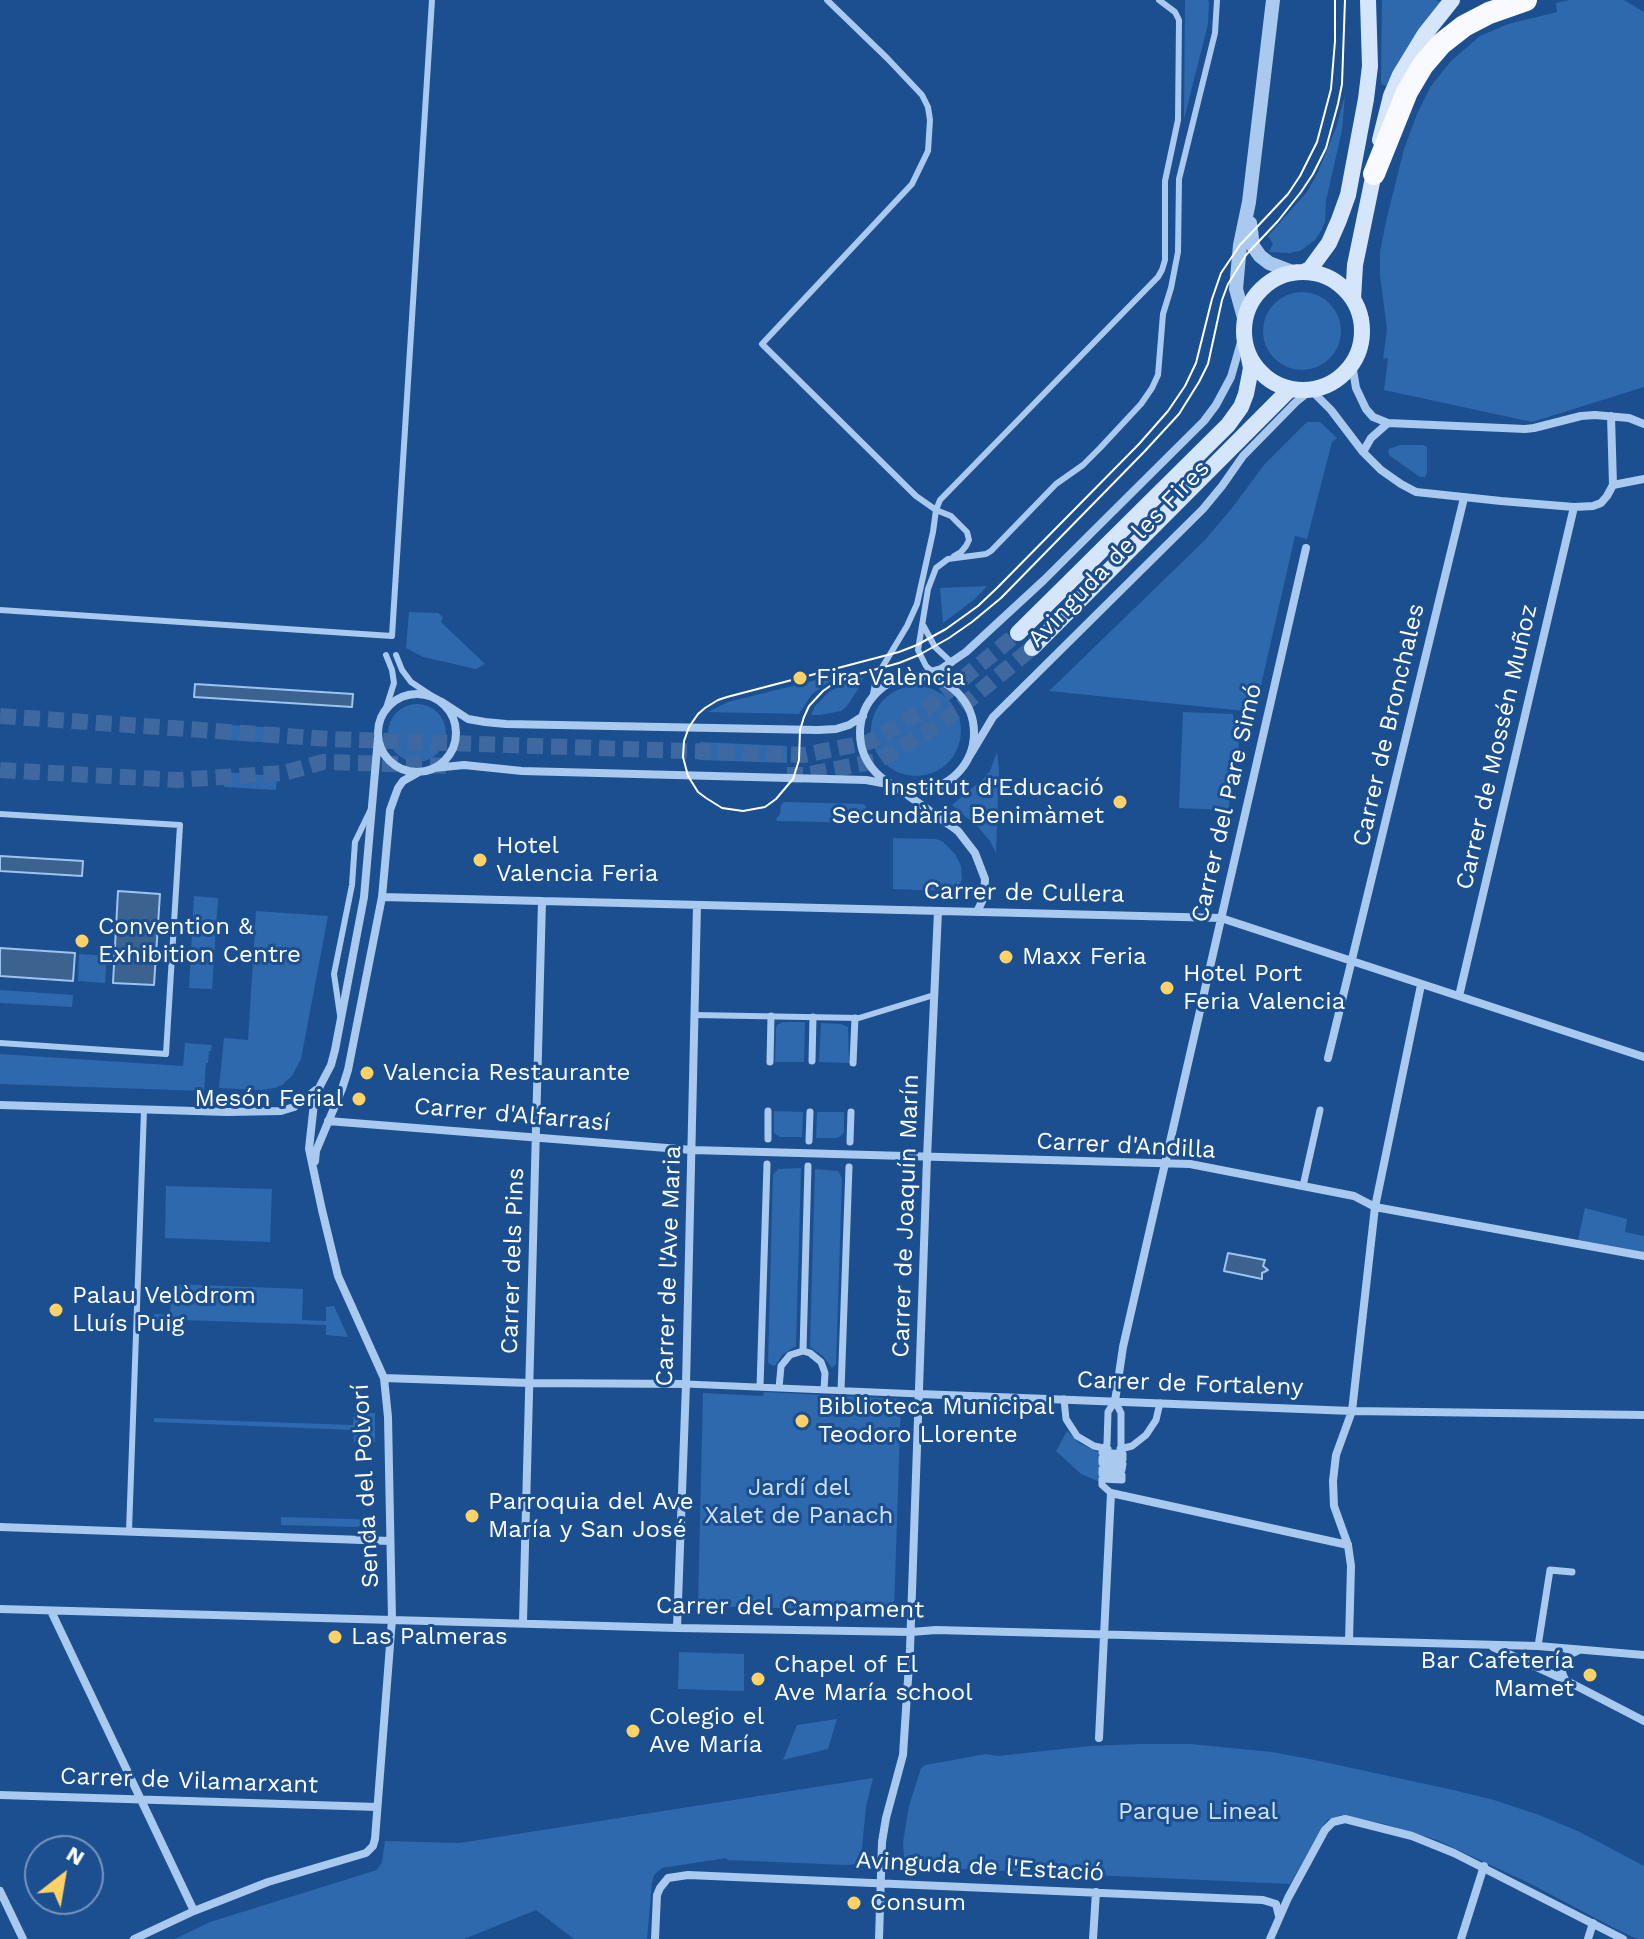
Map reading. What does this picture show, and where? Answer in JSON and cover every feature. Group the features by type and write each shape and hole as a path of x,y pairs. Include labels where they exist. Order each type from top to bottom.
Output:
{"highway":[{"path":"1374,174 1407,92 1423,65 1441,44 1476,19 1526,0"}],"main road":[{"path":"1299,272 1319,274 1343,288 1353,299 1362,328 1361,344 1352,364 1339,379 1311,390 1290,389 1265,377 1249,356 1243,327 1252,301 1267,284 1280,276 1310,269 1329,243 1339,220 1348,195 1366,99 1370,66 1368,0"},
{"path":"1353,299 1355,265 1385,116 1396,85 1418,45 1452,0"},
{"name":"Avinguda de les Fires","path":"1018,633 1234,418 1246,394 1251,368 1249,356"},
{"name":"Avinguda de les Fires","path":"1032,648 1290,389"}],"street":[{"path":"1243,327 1236,289 1240,245 1249,202 1273,0"},
{"path":"1249,202 1250,233 1253,246 1260,256 1269,263 1299,272"},
{"name":"Avinguda de les Fires","path":"917,676 952,663 1065,560 1204,421 1231,377 1243,327"},
{"path":"1352,364 1356,388 1366,409 1373,417 1388,423 1525,429 1581,416 1611,416 1644,424"},
{"path":"1311,390 1381,470 1416,492 1464,498 1574,507 1601,503 1613,485 1611,416"},
{"name":"Avinguda de les Fires","path":"969,757 993,717 1203,509 1243,456 1311,390"},
{"path":"1363,452 1371,438 1388,423"},
{"path":"1613,485 1644,479"},
{"name":"Carrer de Bronchales","path":"1328,1058 1464,498"},
{"name":"Carrer de Mossén Muñoz","path":"1459,996 1574,507"},
{"name":"Carrer del Pare Simó","path":"1115,1401 1123,1347 1306,548"},
{"path":"863,716 836,729 818,730 506,724 468,719 432,696 421,693 395,699 386,708 379,720 378,738 381,749 391,762 406,770 419,772 464,765 522,771 866,780 896,786 920,790 935,787 960,770 969,757 973,741 970,711 961,696 934,678 917,676 893,682 881,690 863,716 860,736 863,751 880,777 896,786 958,831 975,853 985,879 984,897 977,912"},
{"path":"434,768 451,754 457,735 450,711 442,702"},
{"name":"Senda del Polvorí","path":"377,1807 392,1619 388,1417 384,1378 338,1276 309,1149 314,1103 331,1065 364,897 378,738"},
{"name":"Senda del Polvorí","path":"313,1170 316,1151 348,1070 382,897 392,802 403,781 419,772"},
{"name":"Carrer de Cullera","path":"382,897 1221,918 1644,1057"},
{"name":"Carrer dels Pins","path":"523,1622 542,901"},
{"name":"Carrer de l'Ave Maria","path":"677,1628 697,905"},
{"name":"Carrer de Joaquín Marín","path":"879,1939 882,1842 903,1755 911,1632 938,911"},
{"path":"1349,1641 1351,1566 1348,1545 1334,1506 1333,1481 1336,1455 1352,1411 1375,1207 1421,985"},
{"path":"770,1062 771,1016"},
{"path":"812,1061 813,1017"},
{"path":"853,1063 855,1018"},
{"path":"0,1105 281,1111 294,1107 320,1086"},
{"path":"1303,1186 1320,1110"},
{"path":"768,1111 768,1139"},
{"path":"809,1141 810,1112"},
{"path":"850,1142 851,1112"},
{"name":"Carrer d'Alfarrasí","path":"328,1121 692,1150"},
{"name":"Carrer d'Andilla","path":"692,1150 1190,1164 1354,1196 1375,1207 1644,1256"},
{"path":"760,1387 767,1164"},
{"path":"803,1351 808,1166"},
{"path":"841,1391 849,1167"},
{"path":"779,1388 781,1366 790,1355 803,1351 821,1362 825,1373 824,1390"},
{"path":"384,1378 686,1384"},
{"name":"Carrer de Fortaleny","path":"686,1384 1352,1411 1644,1415"},
{"path":"1064,1399 1064,1409 1077,1436 1104,1450 1123,1454 1123,1459 1102,1458 1102,1463 1123,1464 1122,1470 1102,1469 1102,1474 1122,1475 1122,1480 1102,1479 1102,1485 1111,1493 1348,1545"},
{"path":"1115,1401 1121,1413 1121,1449"},
{"path":"1104,1450 1108,1412 1115,1401"},
{"path":"1104,1450 1132,1446 1146,1435 1156,1420 1160,1403"},
{"path":"1099,1738 1111,1493"},
{"path":"0,1527 390,1541"},
{"path":"1538,1646 1550,1570 1572,1572"},
{"name":"Carrer del Campament","path":"0,1609 677,1628 936,1630 1538,1646 1644,1655"},
{"path":"51,1611 194,1911"},
{"path":"1488,1645 1644,1721"},
{"path":"1565,1680 1561,1670 1564,1659 1580,1650"},
{"name":"Carrer de Vilamarxant","path":"0,1795 377,1807"},
{"path":"134,1939 268,1882 366,1853 375,1839 377,1807"},
{"path":"1270,1939 1325,1830 1333,1822 1345,1819 1412,1836 1484,1866 1623,1939"},
{"path":"1461,1939 1484,1866"},
{"name":"Avinguda de l'Estació","path":"655,1939 657,1895 663,1883 668,1878 688,1875 1263,1900 1276,1904 1279,1916"},
{"path":"0,1891 23,1939"},
{"path":"1093,1939 1096,1892"},
{"path":"1588,1939 1593,1923"}],"lane":[{"path":"0,610 392,636 432,0"},
{"path":"827,0 922,95 930,120 928,151 912,184 762,344 916,496 951,516 967,532 969,540 961,552 941,563 932,575 917,645 921,659 948,685"},
{"path":"1159,0 1175,12"},
{"path":"872,699 883,666 917,604 940,500 1162,270 1165,260 1165,181 1178,120 1179,20 1175,0"},
{"path":"948,559 991,551 1056,484 1088,460 1141,404 1152,388 1158,375 1163,314 1177,261 1179,179 1215,33 1217,0"},
{"path":"923,625 935,647 952,663"},
{"path":"386,655 394,683 386,708"},
{"path":"396,655 411,682 432,696"},
{"path":"341,1021 334,974 350,893 355,842 371,809"},
{"path":"0,814 180,825 166,1054 0,1043"},
{"path":"695,1015 859,1018 934,995"},
{"path":"129,1531 144,1110"}],"green space":[{"path":"1185,0 1209,2 1208,24 1184,119"},
{"path":"1382,0 1441,2 1406,51 1386,86 1381,84"},
{"path":"1569,0 1624,0 1644,12 1644,387 1532,422 1384,390 1388,358 1383,359 1387,330 1380,252 1404,149 1417,114 1431,86 1451,61 1480,36 1508,24 1557,12 1556,3"},
{"path":"1345,95 1342,130 1321,231 1300,251 1269,252 1273,244 1268,236 1307,192 1318,172 1336,128"},
{"path":"1294,292 1310,292 1324,298 1335,309 1341,331 1335,353 1324,364 1310,370 1294,370 1280,364 1269,353 1263,339 1263,323 1269,309 1280,298"},
{"path":"1307,422 1320,422 1337,438 1332,442 1307,539 1295,536 1255,712 1049,691 1204,541 1264,465"},
{"path":"1400,445 1427,447 1425,477 1420,477 1390,456 1389,449"},
{"path":"987,586 975,599 943,623 940,588"},
{"path":"409,612 438,613 443,617 441,622 485,664 476,669 423,657 406,648"},
{"path":"834,678 812,694 799,714 708,712 728,702"},
{"path":"863,678 841,711 811,715 829,692 851,680"},
{"path":"916,686 933,689 948,699 958,714 961,731 958,748 948,763 933,773 916,776 899,773 884,763 874,748 871,731 874,714 884,699 899,689"},
{"path":"417,704 428,706 437,713 444,722 444,744 437,753 428,760 417,762 406,760 397,753 390,744 388,733 390,722 397,713 406,706"},
{"path":"1183,712 1233,714 1233,718 1240,719 1238,759 1231,759 1229,810 1179,808"},
{"path":"228,725 280,728 279,743 227,740"},
{"path":"700,742 787,746 787,763 699,760"},
{"path":"997,752 996,853 979,828 952,805 990,771"},
{"path":"225,772 277,776 276,790 224,787"},
{"path":"784,802 863,804 866,806 867,821 777,821"},
{"path":"893,838 942,841 955,854 961,866 960,884 956,889 944,891 893,889"},
{"path":"194,896 218,898 212,989 189,988"},
{"path":"256,911 328,916 301,1059 292,1076 275,1088 219,1088 224,1038 248,1040"},
{"path":"79,954 107,956 105,983 78,981"},
{"path":"0,990 73,995 72,1007 0,1003"},
{"path":"783,1022 805,1022 804,1062 775,1062 776,1028"},
{"path":"821,1023 848,1027 849,1063 819,1062"},
{"path":"185,1043 212,1045 206,1063 204,1091 0,1084 0,1054 183,1066"},
{"path":"774,1111 803,1112 802,1137 780,1137 775,1134"},
{"path":"817,1112 844,1112 842,1135 837,1138 816,1138"},
{"path":"801,1168 796,1346 773,1366 768,1363 773,1175 778,1169"},
{"path":"815,1169 838,1171 842,1178 836,1364 832,1368 823,1356 810,1347"},
{"path":"166,1186 272,1189 270,1242 165,1238"},
{"path":"1585,1208 1627,1219 1625,1232 1644,1236 1644,1254 1577,1244"},
{"path":"172,1284 303,1289 302,1320 326,1321 326,1307 334,1306 348,1337 326,1335 326,1325 154,1319 154,1314 170,1315"},
{"name":"Jardí del Xalet de Panach","path":"764,1392 901,1399 894,1611 698,1606 703,1393 763,1396"},
{"path":"354,1413 375,1413 375,1442 354,1442 353,1430 154,1422 154,1418 353,1425"},
{"path":"1067,1431 1079,1443 1100,1453 1100,1482 1081,1474 1056,1451"},
{"path":"281,1517 369,1520 356,1527 281,1525"},
{"path":"679,1652 744,1654 744,1691 678,1689"},
{"path":"837,1719 828,1749 783,1760 797,1725"},
{"name":"Parque Lineal","path":"1140,1744 1190,1744 1272,1752 1453,1790 1539,1815 1580,1832 1644,1866 1644,1939 1637,1939 1614,1928 1529,1883 1437,1840 1341,1815 1327,1820 1290,1884 920,1867 911,1865 904,1857 903,1842 909,1806 921,1768 925,1765 986,1754 998,1756"},
{"path":"873,1778 859,1864 726,1858 662,1868 654,1875 652,1883 647,1939 574,1939 536,1910 464,1939 175,1939 210,1922 377,1870 382,1862 385,1841 460,1843"}],"shaded area":[{"path":"195,684 353,694 352,707 194,697"},
{"path":"0,856 83,861 82,876 0,871"},
{"path":"118,891 160,894 154,985 113,983"},
{"path":"0,948 75,953 73,981 0,976"},
{"path":"1228,1253 1265,1260 1263,1266 1268,1270 1262,1273 1262,1279 1224,1271"}],"tunnel":[{"path":"0,716 330,739 804,755 869,742 926,709 1018,633"},
{"path":"787,775 805,775 877,761 938,726 1032,648"},
{"path":"0,770 178,780 284,773 323,762 452,766"}],"tram line":[{"path":"1335,0 1331,89 1317,142 1288,194 1240,245 1221,273 1196,363 1168,411 997,588 946,629 899,652 727,697 705,708 689,727 684,741 683,757 688,776 698,792 722,808 743,811 765,807 776,799 793,779 799,760 800,730 804,717 809,706 823,691 855,675 919,655 972,622 1001,598 1179,414 1208,364 1228,284 1246,255 1301,192 1326,148 1342,84 1345,0"}],"place":[{"name":"Fira València","path":"800,678"},
{"name":"Institut d'Educació Secundària Benimàmet","path":"1120,802"},
{"name":"Hotel Valencia Feria","path":"480,860"},
{"name":"Convention & Exhibition Centre","path":"82,941"},
{"name":"Maxx Feria","path":"1006,957"},
{"name":"Hotel Port Feria Valencia","path":"1167,988"},
{"name":"Valencia Restaurante","path":"367,1073"},
{"name":"Mesón Ferial","path":"359,1099"},
{"name":"Palau Velòdrom Lluís Puig","path":"56,1310"},
{"name":"Biblioteca Municipal Teodoro Llorente","path":"802,1421"},
{"name":"Parroquia del Ave María y San José","path":"472,1516"},
{"name":"Las Palmeras","path":"335,1637"},
{"name":"Bar Cafetería Mamet","path":"1590,1675"},
{"name":"Chapel of El Ave María school","path":"758,1679"},
{"name":"Colegio el Ave María","path":"633,1731"},
{"name":"Consum","path":"854,1903"}]}
